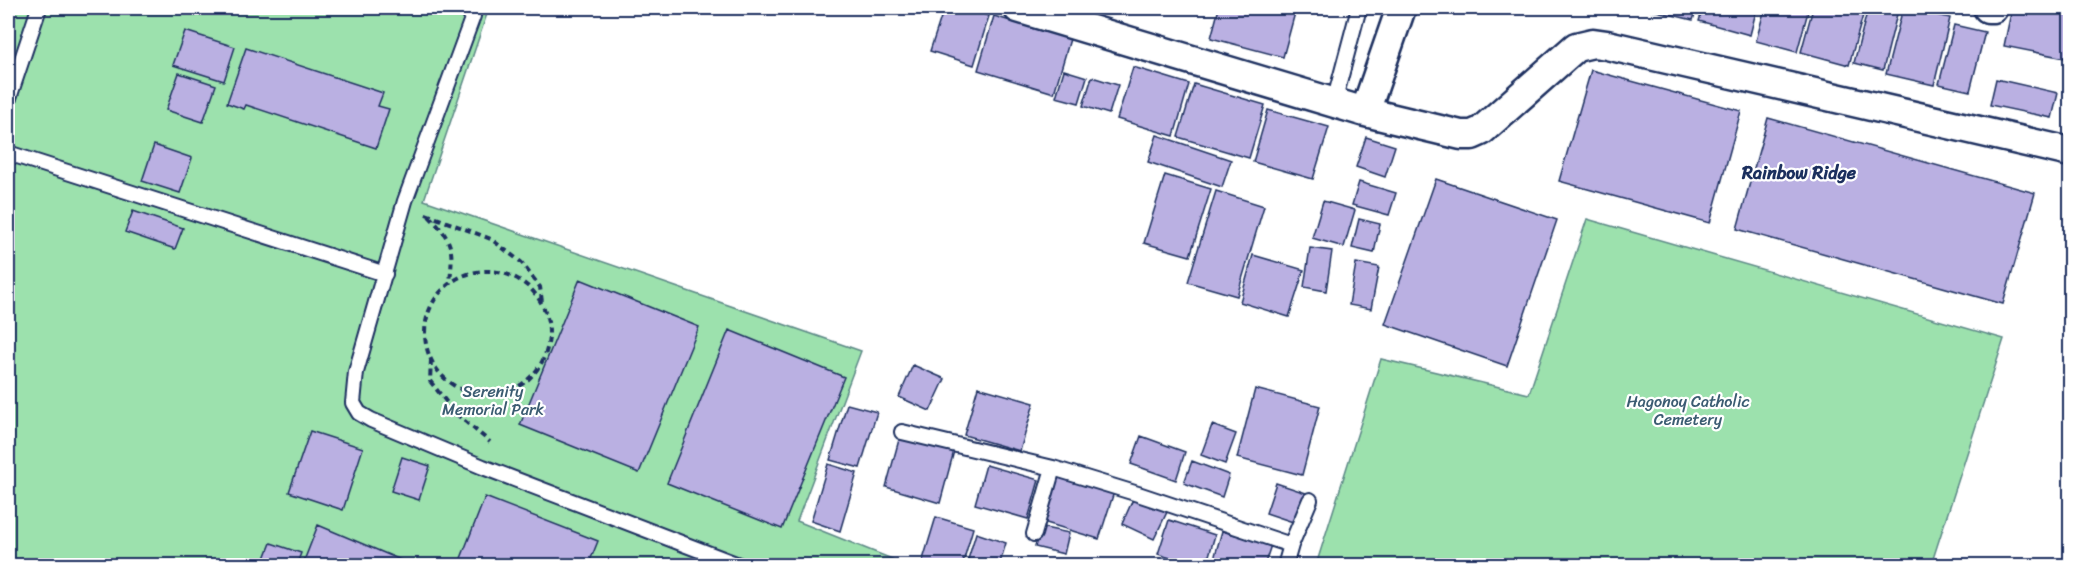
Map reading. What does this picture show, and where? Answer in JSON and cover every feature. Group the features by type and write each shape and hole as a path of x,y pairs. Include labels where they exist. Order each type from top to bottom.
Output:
{"street":[{"path":"1018,8 1365,112 1461,135 1472,135 1481,131 1575,47 1593,44 1618,47 2070,152"},
{"path":"1365,112 1401,8"},
{"path":"1988,8 1993,8"}],"lane":[{"path":"8,101 39,8"},
{"path":"472,8 473,15 405,201 356,372 353,403 359,414 371,420 483,467 741,566"},
{"path":"1334,102 1359,8"},
{"path":"8,153 385,274"},
{"path":"902,432 1053,468 1291,545"},
{"path":"1034,534 1053,468"},
{"path":"1286,566 1291,545 1310,500"}],"path":[{"path":"405,201 429,216 446,233 452,255 450,283"},
{"path":"429,216 491,239 521,262 540,287 549,320 550,339 545,358 535,374 520,386 502,393 487,395 472,393 445,379 435,367 428,351 425,333 428,315 435,299 450,283 462,276 479,271 498,271 515,277 531,288 543,303"},
{"path":"431,357 430,381 455,413 491,443"}],"green space":[{"name":"Serenity Memorial Park","path":"8,8 489,8 424,200 861,351 797,521 907,565 8,565"},
{"name":"Hagonoy Catholic Cemetery","path":"1587,219 2004,339 1931,565 1316,565 1381,359 1529,394"}],"building":[{"path":"944,8 962,8 989,16 974,65 930,51"},
{"path":"1219,8 1296,9 1283,57 1211,38"},
{"path":"1445,8 1472,8 1469,15"},
{"path":"1644,8 1697,8 1693,20"},
{"path":"1703,8 1757,8 1750,35 1699,21"},
{"path":"1765,8 1809,8 1797,52 1756,41"},
{"path":"1813,8 1865,8 1849,65 1801,52"},
{"path":"1868,8 1898,10 1883,70 1854,63"},
{"path":"1903,8 1950,18 1934,85 1886,74"},
{"path":"2012,8 2070,8 2070,59 2004,46"},
{"path":"994,16 1070,39 1054,93 978,70"},
{"path":"1954,25 1985,32 1970,91 1939,84"},
{"path":"185,31 235,47 224,81 173,65"},
{"path":"246,48 383,93 378,106 389,109 376,148 246,105 244,109 227,103"},
{"path":"1133,67 1189,84 1174,136 1117,119"},
{"path":"1064,70 1087,77 1079,103 1056,97"},
{"path":"1591,70 1741,111 1710,223 1559,181"},
{"path":"179,73 216,85 203,122 166,110"},
{"path":"1092,77 1118,85 1109,114 1083,106"},
{"path":"1996,79 2058,93 2052,118 1990,105"},
{"path":"1194,84 1265,105 1249,158 1178,137"},
{"path":"1268,110 1329,127 1313,179 1253,162"},
{"path":"1768,118 2035,193 2003,304 1737,229"},
{"path":"1157,135 1231,160 1222,187 1148,162"},
{"path":"1366,137 1395,146 1385,177 1356,167"},
{"path":"154,145 192,158 180,193 142,181"},
{"path":"1165,175 1211,189 1190,256 1144,243"},
{"path":"1436,179 1557,220 1507,366 1385,324"},
{"path":"1359,182 1396,193 1389,215 1352,205"},
{"path":"1216,191 1264,206 1237,296 1188,282"},
{"path":"1323,201 1355,210 1344,247 1312,238"},
{"path":"133,211 183,228 175,249 125,232"},
{"path":"1359,219 1380,224 1374,253 1352,248"},
{"path":"1310,248 1332,251 1326,291 1304,287"},
{"path":"1253,255 1304,270 1289,317 1240,302"},
{"path":"1356,263 1379,267 1371,309 1349,305"},
{"path":"580,279 699,327 639,473 520,425"},
{"path":"729,330 844,377 782,529 667,483"},
{"path":"913,365 945,379 930,411 899,397"},
{"path":"978,387 1034,403 1020,451 964,435"},
{"path":"1255,389 1320,406 1302,475 1237,458"},
{"path":"847,404 877,412 860,468 830,460"},
{"path":"1212,425 1236,434 1225,464 1201,455"},
{"path":"310,431 363,448 343,510 289,492"},
{"path":"900,436 954,451 940,503 886,487"},
{"path":"1141,436 1185,452 1176,480 1131,464"},
{"path":"402,457 430,466 419,500 391,491"},
{"path":"1192,461 1229,475 1222,497 1184,483"},
{"path":"828,464 857,473 840,531 811,521"},
{"path":"986,465 1039,480 1028,519 975,504"},
{"path":"1058,475 1114,492 1099,539 1043,522"},
{"path":"1276,483 1306,493 1296,523 1266,513"},
{"path":"485,497 598,541 588,566 458,566"},
{"path":"1134,497 1167,512 1154,539 1122,524"},
{"path":"936,517 973,528 962,566 932,566 922,563"},
{"path":"1169,520 1215,535 1206,566 1194,566 1158,554"},
{"path":"318,525 415,566 302,566"},
{"path":"1040,527 1069,533 1064,554 1035,547"},
{"path":"1222,531 1271,545 1264,566 1212,566"},
{"path":"976,533 1006,543 999,566 966,566"},
{"path":"271,543 301,553 296,566 262,566"}],"district":[{"name":"Rainbow Ridge","path":"1799,173"}]}
